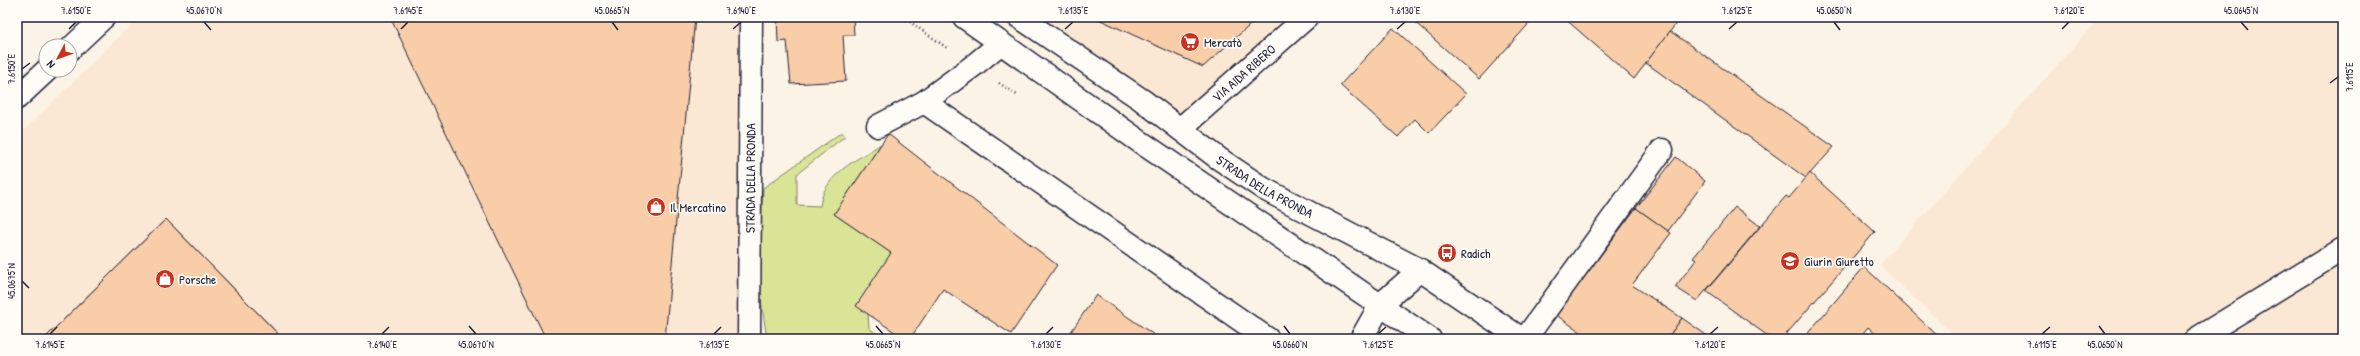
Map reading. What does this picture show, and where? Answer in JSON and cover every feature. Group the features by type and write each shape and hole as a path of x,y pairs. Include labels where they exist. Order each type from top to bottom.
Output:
{"street":[{"path":"78,41 104,17"},
{"name":"STRADA DELLA PRONDA","path":"749,339 751,17"},
{"path":"964,17 1139,141 1381,304 1430,339"},
{"name":"STRADA DELLA PRONDA","path":"1019,17 1142,100 1180,130 1264,189 1420,270 1524,339"},
{"name":"VIA AIDA RIBERO","path":"1180,130 1307,17"},
{"path":"878,126 924,102 973,66 1001,43"},
{"path":"17,98 38,78"},
{"path":"924,102 1268,339"},
{"path":"1524,339 1662,150"},
{"path":"2196,339 2343,248"},
{"path":"1361,339 1381,304 1420,270"}],"shaded area":[{"path":"139,17 763,17 754,339 17,339 17,137"},
{"path":"991,17 1286,17 1180,129"},
{"path":"2100,17 2166,17 2168,20 2173,17 2343,17 2343,339 1958,339 1879,265"}],"green space":[{"path":"842,132 845,136 797,174 797,205 820,206 828,185 835,177 852,162 881,144 834,214 891,253 868,313 869,328 884,339 767,339 758,281 763,188"}],"building":[{"path":"390,17 695,17 665,339 546,339"},
{"path":"777,17 853,17 854,35 843,35 846,81 791,84 787,41 778,42"},
{"name":"Mercatò","path":"1094,17 1259,17 1203,67"},
{"path":"1409,17 1535,17 1479,79"},
{"path":"1563,17 1681,17 1634,79"},
{"path":"1393,28 1466,94 1429,133 1415,119 1398,137 1340,85"},
{"path":"1670,31 1834,147 1806,178 1646,63"},
{"path":"888,134 1057,265 1011,334 943,289 910,339 905,339 856,306 891,253 834,214"},
{"path":"1676,157 1705,181 1668,231 1636,208"},
{"name":"Giurin Giuretto","path":"1810,173 1875,232 1782,339 1772,339 1706,291 1786,196 1789,198"},
{"path":"1735,207 1760,226 1697,301 1675,287 1696,260 1693,258"},
{"path":"1636,208 1671,233 1632,285 1682,318 1667,339 1591,339 1556,315"},
{"name":"Porsche","path":"166,219 283,339 44,339"},
{"name":"Porsche","path":"166,219 283,339 44,339"},
{"path":"1864,267 1941,339 1881,339 1868,327 1858,339 1803,339"},
{"path":"1096,295 1160,339 1066,339"},
{"path":"1682,318 1712,339 1667,339"}],"place":[{"name":"Mercatò","path":"1190,42"},
{"name":"Il Mercatino","path":"656,207"},
{"name":"Radich","path":"1447,253"},
{"name":"Giurin Giuretto","path":"1790,261"},
{"name":"Porsche","path":"165,279"}]}
